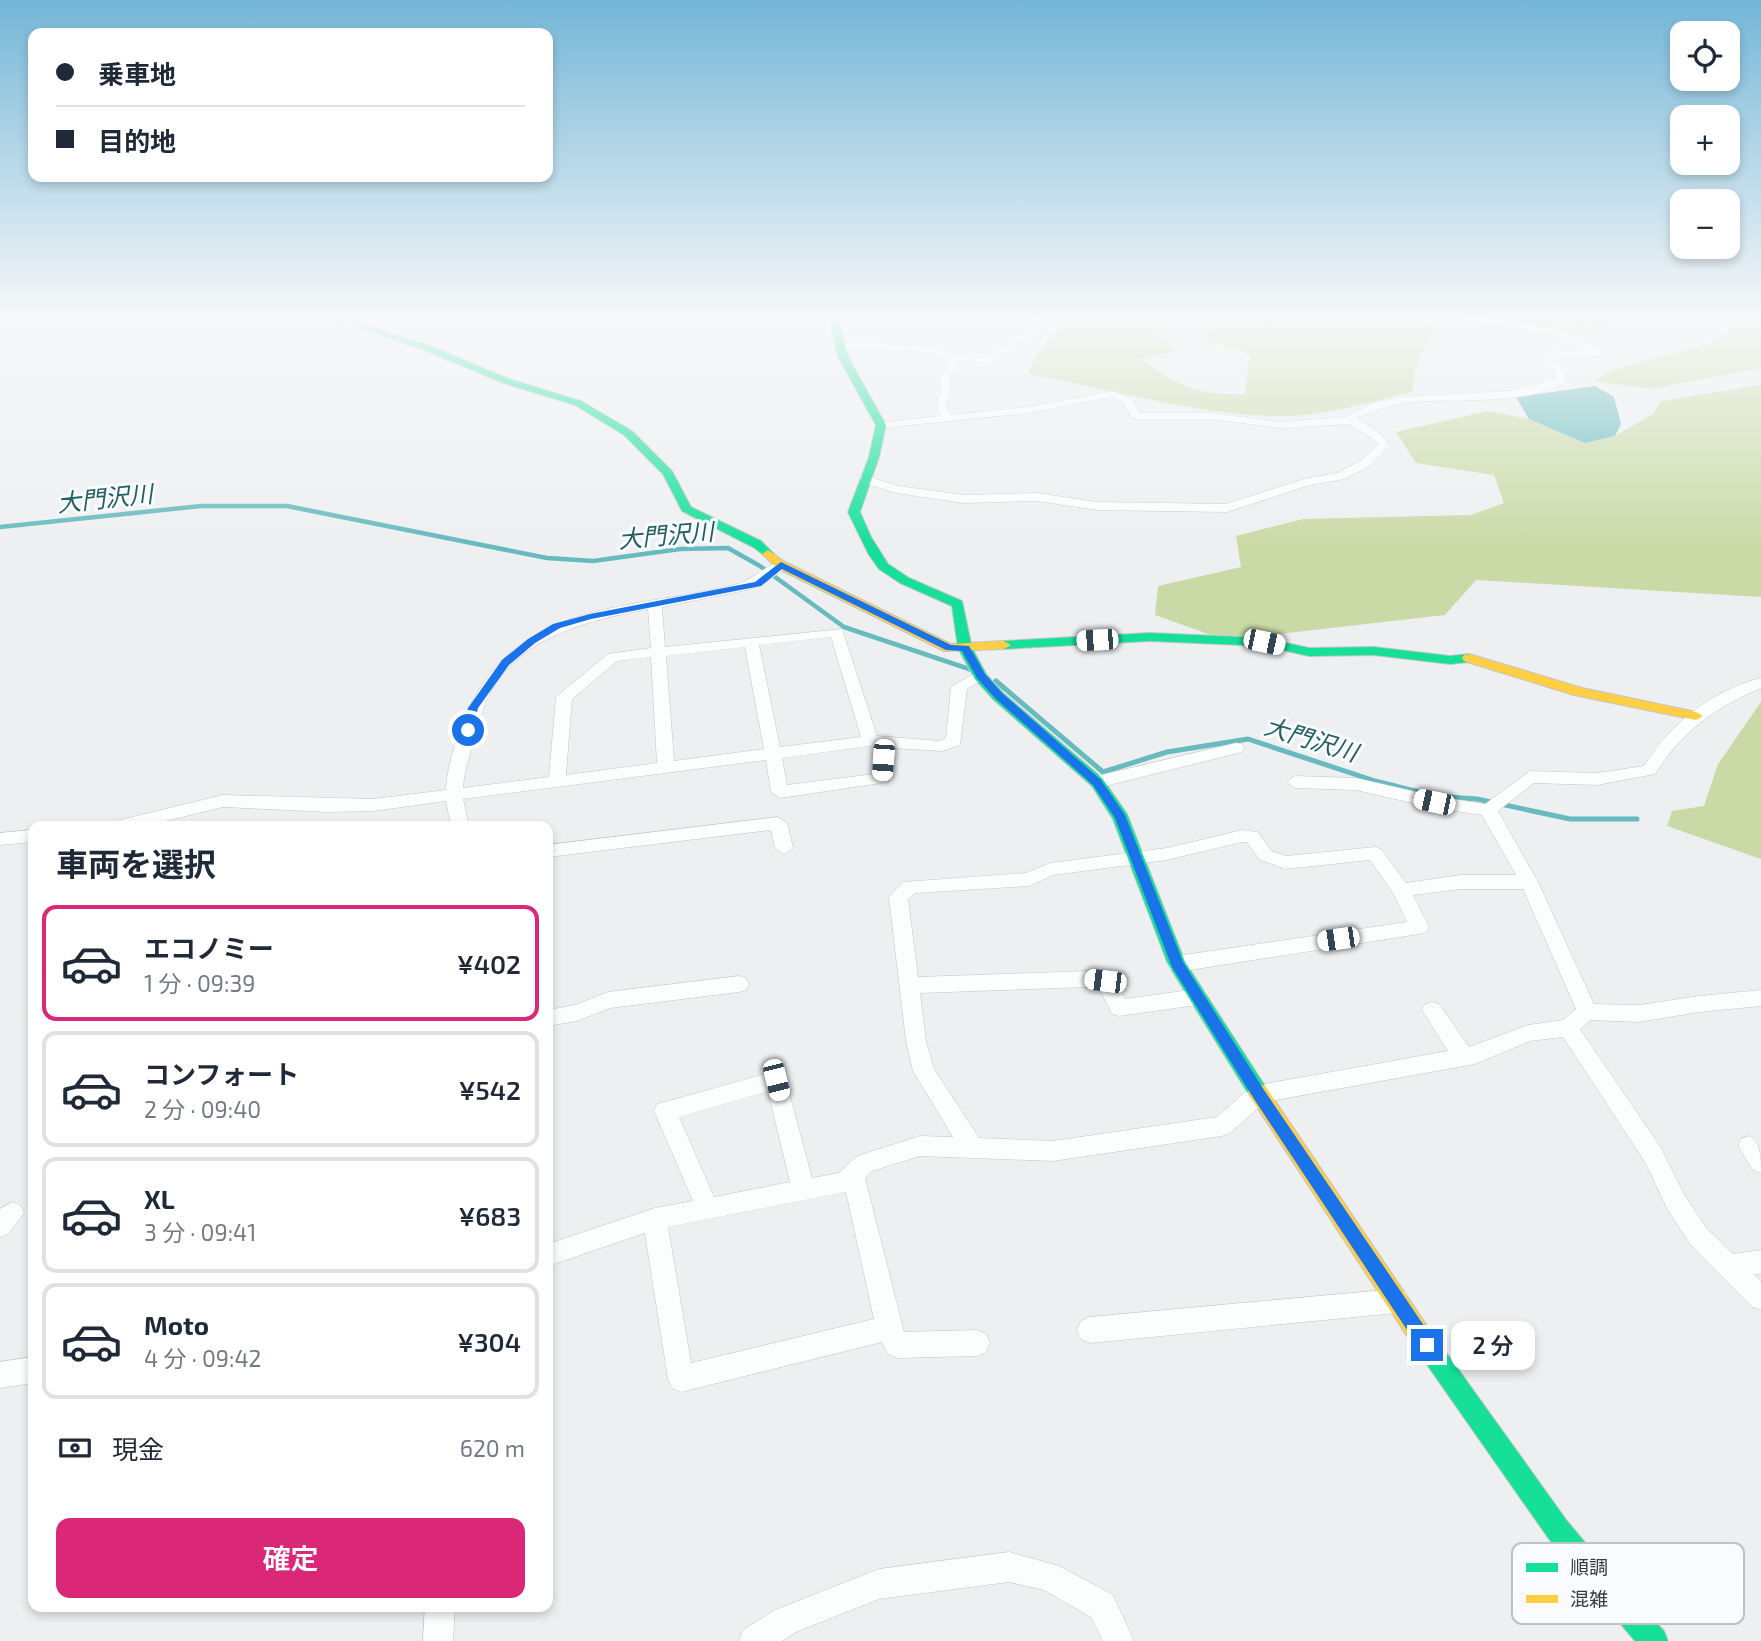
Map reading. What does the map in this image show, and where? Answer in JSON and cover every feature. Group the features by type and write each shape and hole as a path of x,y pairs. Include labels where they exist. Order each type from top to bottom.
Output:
{"street":[{"path":"547,394 578,403 628,433 668,473 686,509 757,544 772,572 949,648 1150,637 1264,642 1309,652 1374,652 1450,660 1470,658 1579,691 1696,716"},
{"path":"864,394 881,425 874,457 854,512 875,558 885,571 941,593 958,604 965,648 980,676 998,696 1097,782 1121,818 1177,964 1197,997 1396,1301 1566,1543"},
{"path":"945,394 941,404 946,418"},
{"path":"864,479 896,489 964,499 1037,497 1097,506 1227,508 1308,482 1340,476 1366,463 1384,446 1379,438 1351,420 1280,425 1210,416 1136,416 1127,400 1113,394 1028,410 881,425"},
{"path":"1351,420 1352,416 1362,411 1410,398 1507,394"},
{"path":"459,821 453,794 473,708 506,663 531,641 556,626 758,584 772,572"},
{"path":"655,604 666,767"},
{"path":"557,781 564,698 613,657 658,650 837,632 877,741 882,778 780,792 770,753 751,641"},
{"path":"168,819 223,801 328,807 373,805 877,741 942,746 954,741 959,687 980,676"},
{"path":"1295,782 1356,784 1434,802 1488,810 1530,777 1597,779 1649,770 1663,744 1696,716 1727,696 1761,683"},
{"path":"1097,782 1236,748"},
{"path":"1488,810 1528,881 1587,1011"},
{"path":"553,850 778,822 783,848"},
{"path":"0,839 28,836"},
{"path":"972,1149 924,1071 916,1041 898,897 910,887 1028,879 1050,869 1135,858 1252,836 1265,855 1284,863 1375,853 1401,890 1419,927 1177,964"},
{"path":"1401,890 1461,881 1528,881"},
{"path":"911,985 1088,979 1105,981 1119,1008 1197,997"},
{"path":"553,1017 577,1013 608,1000 739,984"},
{"path":"1587,1011 1605,1015 1650,1015 1690,1005 1761,999"},
{"path":"1432,1010 1464,1057"},
{"path":"553,1253 655,1219 845,1182 865,1163 920,1146 1053,1151 1222,1126 1259,1094 1464,1057 1528,1033 1568,1028 1587,1011"},
{"path":"1568,1028 1653,1155 1676,1202 1698,1236 1761,1298"},
{"path":"708,1209 665,1111 776,1080 804,1190"},
{"path":"853,1174 890,1328 897,1345 977,1343"},
{"path":"655,1219 681,1379 890,1328"},
{"path":"1729,1266 1761,1262"},
{"path":"1090,1330 1396,1301"},
{"path":"0,1375 28,1371"},
{"path":"754,1641 786,1621 880,1584 1009,1567 1049,1576 1102,1606 1119,1641"},
{"path":"438,1641 440,1612"},
{"path":"1637,1624 1654,1641"}],"green space":[{"path":"1123,394 1406,394 1327,412 1293,416 1246,414 1184,406"},
{"path":"1707,394 1761,394 1761,597 1476,580 1445,615 1225,640 1155,615 1158,586 1241,567 1236,536 1303,519 1471,515 1504,503 1494,475 1416,463 1396,432 1488,411 1529,419 1585,443 1615,436 1653,414 1661,401"},
{"path":"1761,702 1761,859 1667,826 1672,811 1704,806 1718,764"}],"water":[{"path":"1541,394 1608,394 1614,397 1621,424 1615,436 1585,443 1529,419 1516,397"}],"waterway":[{"name":"大門沢川","path":"0,527 201,506 287,506 547,558 593,561 680,549 728,548 760,566 844,627 972,670"},
{"name":"大門沢川","path":"996,681 1103,772 1167,752 1248,739 1375,781 1435,796 1477,799 1570,819 1637,819"}],"traffic: fast":[{"path":"547,394 578,403 628,433 668,473 686,509 757,544 768,554"},
{"path":"863,394 881,425 874,457 854,512 875,555 893,575 958,604 965,648 980,676 998,696 1097,782 1121,818 1177,964 1258,1092"},
{"path":"1004,645 1150,637 1264,642 1309,652 1374,651 1450,660 1469,658"},
{"path":"1417,1331 1500,1451 1568,1543"},
{"path":"1638,1624 1654,1641"}],"traffic: slow":[{"path":"768,554 781,565 949,648 1004,645"},
{"path":"1469,658 1579,692 1696,716"},
{"path":"1258,1092 1417,1331"}],"route":[{"path":"468,730 473,708 506,663 531,641 556,626 758,584 781,565 949,648 965,648 980,676 998,696 1097,782 1121,818 1177,964 1259,1094 1427,1345"}]}
